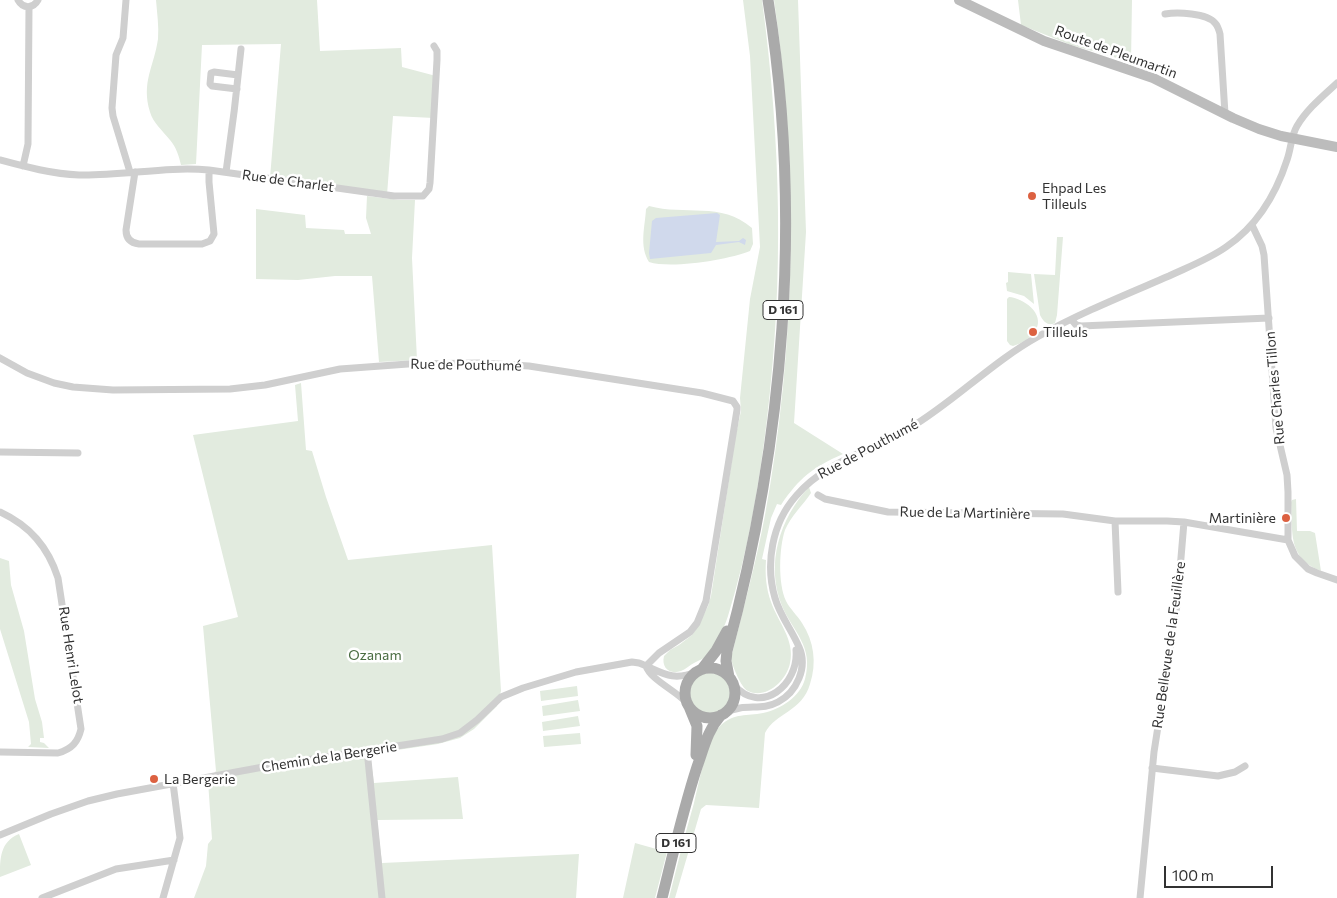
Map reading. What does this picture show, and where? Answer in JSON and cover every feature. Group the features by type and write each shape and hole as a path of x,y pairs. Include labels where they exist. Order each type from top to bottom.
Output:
{"main road":[{"name":"D 161","path":"731,681 726,656 765,476 775,405 783,301 784,170 778,78 768,0"},
{"name":"Route de Pleumartin","path":"959,0 1044,41 1153,78 1259,129 1337,147"},
{"name":"D 161","path":"699,670 716,651 735,616"},
{"path":"718,669 731,681 735,693 733,702 723,714 713,718 704,717 696,714 688,705 685,693 686,684 689,678 699,670 718,669"},
{"name":"D 161","path":"688,705 696,723 697,734 690,787"},
{"name":"D 161","path":"662,898 690,787 708,734 723,714"}],"street":[{"path":"18,0 22,5 29,7 34,6 38,0"},
{"path":"126,0 123,41 115,58 112,108 133,172 126,230 130,240 139,244 202,244 210,241 214,234 209,170"},
{"path":"23,166 28,144 29,7"},
{"path":"1165,14 1202,16 1216,24 1220,34 1225,114"},
{"name":"Rue de Charlet","path":"0,160 23,166 80,175 182,169 209,170 394,196 413,197 426,194 430,189 431,176 437,60 437,51 434,46"},
{"path":"226,172 241,49"},
{"path":"237,89 212,86 210,84 210,75 214,72 238,75"},
{"name":"Rue de Pouthumé","path":"723,714 740,708 768,706 782,700 793,690 799,679 802,664 800,649 775,598 770,564 776,533 784,513 794,498 825,470 910,428 1022,347 1072,320 1227,247 1252,225 1265,208 1288,158 1297,126 1310,109 1337,82"},
{"name":"Rue Charles Tillon","path":"1252,225 1264,255 1276,428 1287,475 1288,540"},
{"path":"1072,320 1076,325 1082,326 1269,318"},
{"name":"Rue de Pouthumé","path":"0,358 31,375 54,383 73,387 113,390 230,389 265,385 340,370 408,364 480,363 529,366 702,393 733,401 737,410 706,601 690,632 659,653 646,666"},
{"path":"0,452 78,453"},
{"name":"Rue de La Martinière","path":"818,495 825,499 888,512 1063,514 1115,521 1184,522 1288,540"},
{"name":"Rue Henri Lelot","path":"0,512 23,524 33,533 54,566 58,578 81,728 79,737 74,745 58,753 0,752"},
{"path":"1115,521 1118,592"},
{"name":"Rue Bellevue de la Feuillère","path":"1140,898 1152,768 1176,613 1184,522"},
{"path":"1288,540 1295,556 1308,569 1337,580"},
{"name":"Rue de Pouthumé","path":"731,681 744,694 756,698 771,695 789,680 795,667 797,657 795,640"},
{"name":"Chemin de la Bergerie","path":"0,835 88,801 173,783 442,739 460,733 501,698 551,679 576,672 632,662 676,677 699,670"},
{"path":"646,666 655,678 678,694 688,705"},
{"path":"367,750 382,898"},
{"path":"1152,768 1218,776 1235,772 1245,766"},
{"path":"163,898 180,838 173,783"},
{"path":"42,898 116,869 174,860"}],"green space":[{"path":"156,0 317,0 320,51 401,48 402,67 436,76 434,118 393,116 387,195 270,178 281,44 202,45 196,164 181,165 174,146 153,120 148,101 149,75 158,39"},
{"path":"743,0 762,0 773,105 776,157 778,262 776,314 767,419 747,543 726,622 716,644 704,658 681,671 673,672 665,667 664,656 692,635 708,606 711,596 741,411 740,398 750,299 760,247 750,56"},
{"path":"774,0 798,0 806,232 794,423 843,454 823,464 801,480 781,505 777,504 771,518 762,559 766,560 766,581 769,597 785,631 791,655 788,669 780,682 768,691 755,693 745,689 735,671 731,658 765,515 783,386 788,322 790,193 788,129"},
{"path":"1018,0 1132,0 1131,62 1071,45 1021,25"},
{"path":"367,196 415,200 412,258 417,360 379,362 372,276 335,276 298,280 256,279 256,209 305,215 306,228 344,230 345,234 371,234 366,218"},
{"path":"649,206 662,209 715,212 728,215 752,228 753,244 750,251 714,260 685,264 649,262 644,250 643,236 646,209"},
{"path":"1057,237 1063,237 1057,315 1055,323 1048,324 1040,315 1034,274 1055,275"},
{"path":"1008,272 1031,274 1034,304 1024,296 1007,291"},
{"path":"1009,297 1026,303 1038,318 1038,324 1034,333 1026,340 1013,346 1007,341 1007,299"},
{"name":"Ozanam","path":"301,383 306,450 312,451 348,560 492,545 501,691 497,706 474,729 460,738 438,744 370,754 374,783 458,777 463,819 377,820 382,863 579,854 576,898 194,898 206,866 208,844 212,839 208,781 216,771 203,626 238,617 193,435 298,421 295,385"},
{"path":"809,487 811,493 785,530 780,566 783,594 789,607 806,630 812,645 814,660 810,684 801,701 776,720 765,733 759,808 706,805 701,809 675,898 669,898 704,761 716,731 731,718 763,713 783,705 794,697 805,679 807,657 805,648 782,606 777,590 775,558 783,527 799,499"},
{"path":"1296,499 1297,531 1315,533 1321,571 1310,566 1302,559 1294,543 1291,502"},
{"path":"0,558 9,561 11,585 24,631 35,699 42,722 44,738 40,738 40,742 49,748 28,747 31,744 29,722 0,629"},
{"path":"714,673 721,676 727,682 730,693 729,701 721,710 714,713 706,713 699,710 691,701 690,689 693,682 702,674"},
{"path":"577,686 578,696 541,701 540,691"},
{"path":"578,700 580,711 543,716 542,706"},
{"path":"578,716 580,726 543,731 542,722"},
{"path":"580,733 581,744 544,747 543,736"},
{"path":"19,834 31,865 0,877 2,851 8,841"},
{"path":"635,843 667,852 655,898 623,898"}],"water":[{"path":"717,213 720,215 716,242 739,241 743,238 746,240 745,245 739,242 716,245 711,253 650,259 652,221 656,218"}],"place":[{"name":"Ehpad Les Tilleuls","path":"1032,196"},
{"name":"Tilleuls","path":"1033,332"},
{"name":"Martinière","path":"1286,518"},
{"name":"La Bergerie","path":"154,779"}]}
